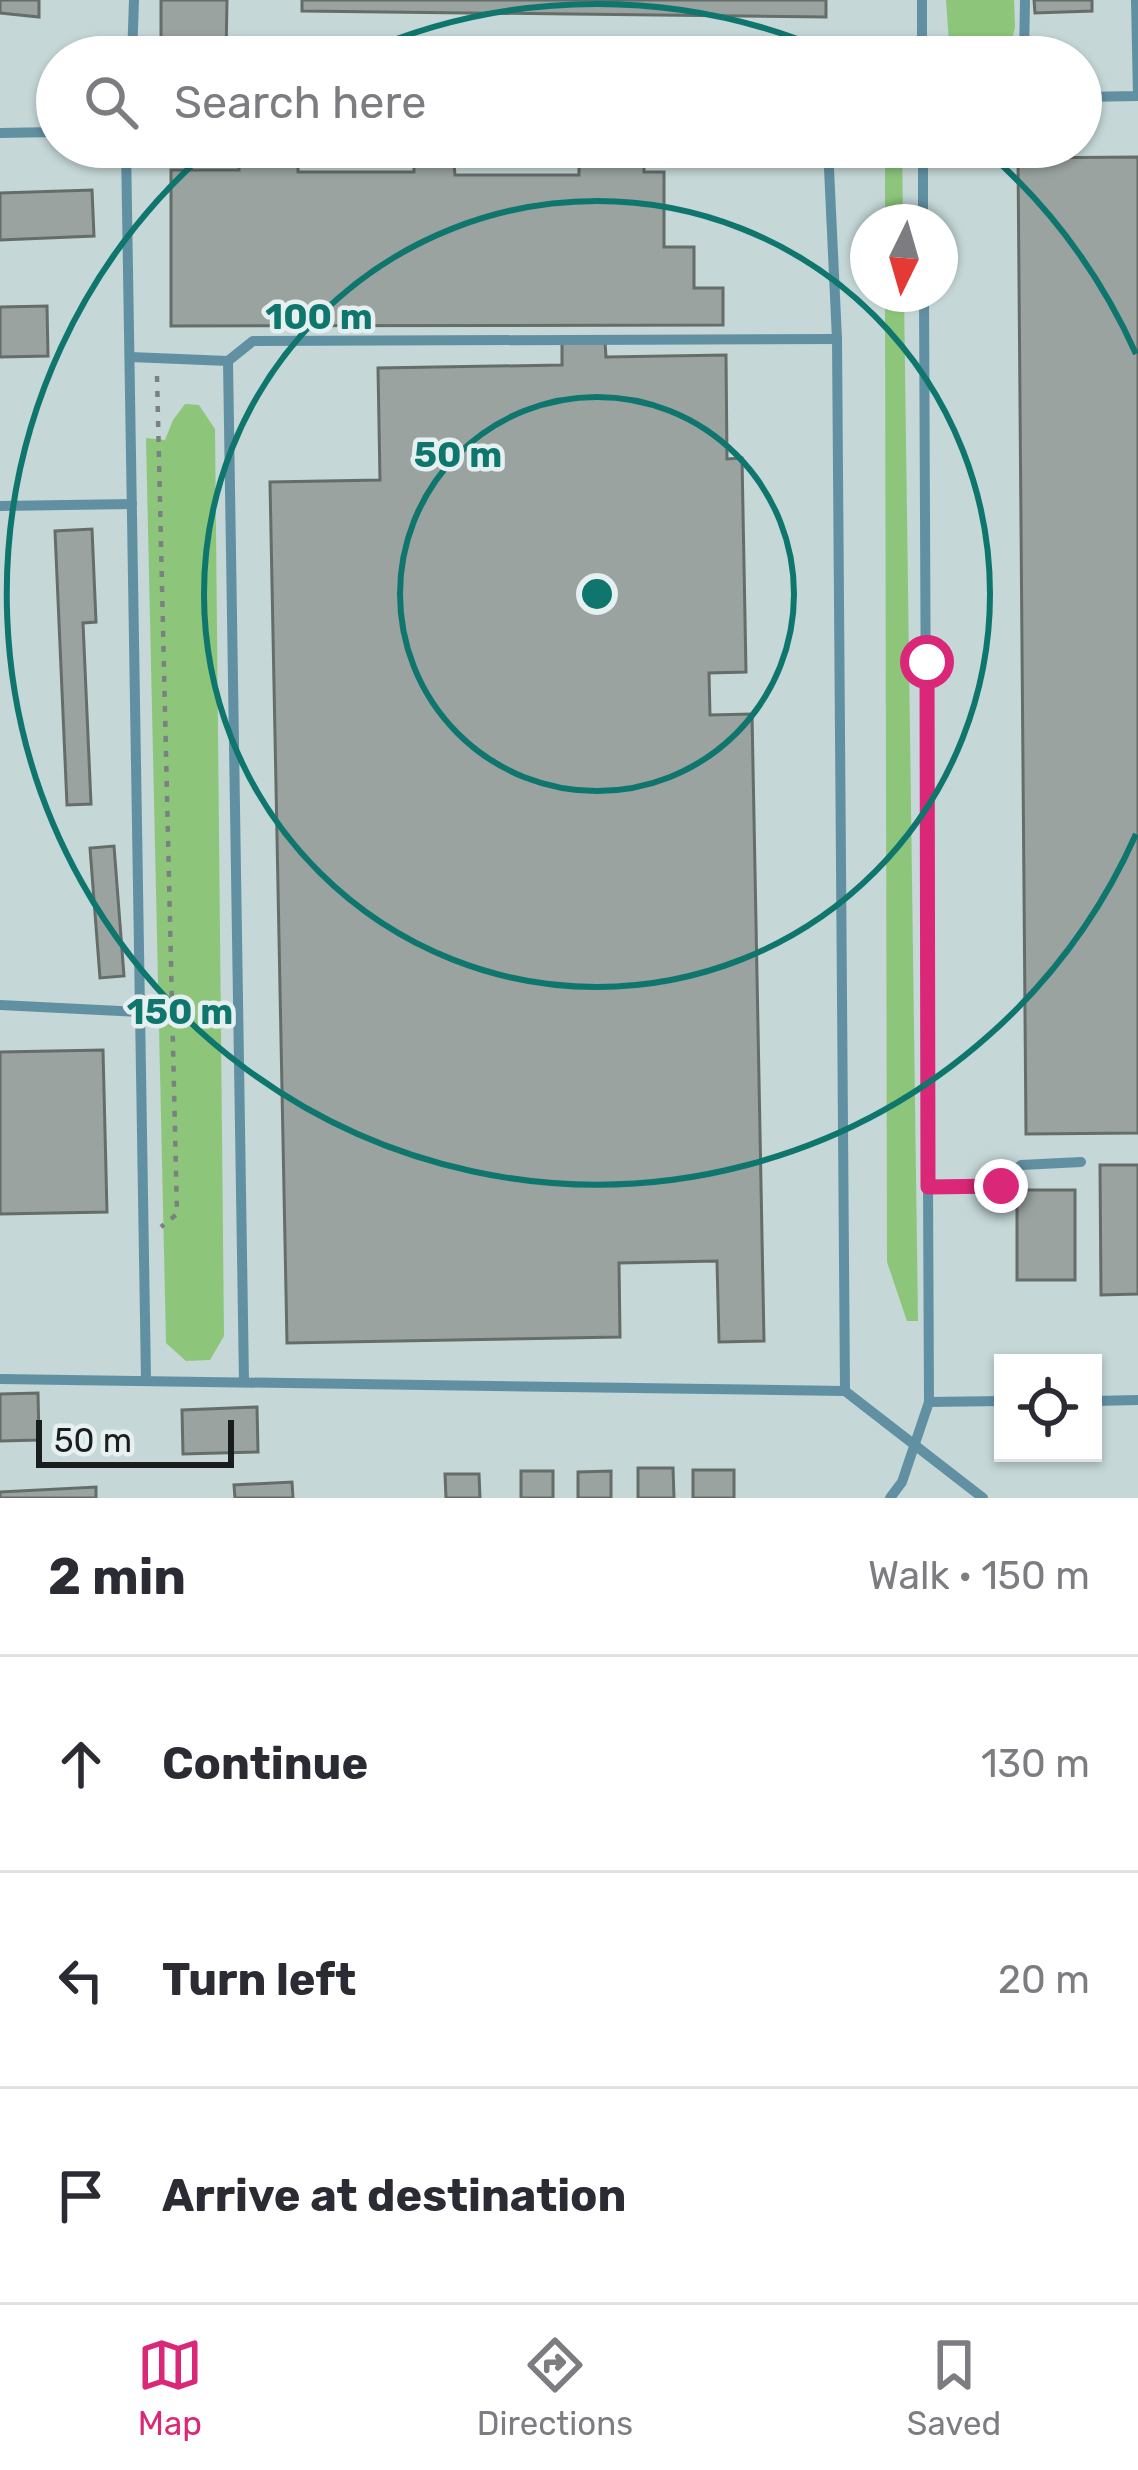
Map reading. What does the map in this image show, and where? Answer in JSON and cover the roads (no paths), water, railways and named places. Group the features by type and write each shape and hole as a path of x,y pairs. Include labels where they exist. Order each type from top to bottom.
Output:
{"lane":[{"path":"133,36 134,0"},
{"path":"922,0 922,36"},
{"path":"1024,0 1024,36"},
{"path":"1102,97 1138,97 1136,0"},
{"path":"0,133 36,132"},
{"path":"126,168 146,1380"},
{"path":"829,168 837,338 845,1391"},
{"path":"923,168 923,204"},
{"path":"890,1498 902,1482 929,1402 924,312"},
{"path":"130,357 228,361 253,341 837,338"},
{"path":"228,361 244,1382"},
{"path":"0,506 132,504"},
{"path":"0,1005 140,1012"},
{"path":"928,1187 1001,1186 1021,1165 1081,1162"},
{"path":"0,1378 845,1391 983,1498"},
{"path":"1102,1400 1138,1400"},
{"path":"929,1402 994,1401"}]}
